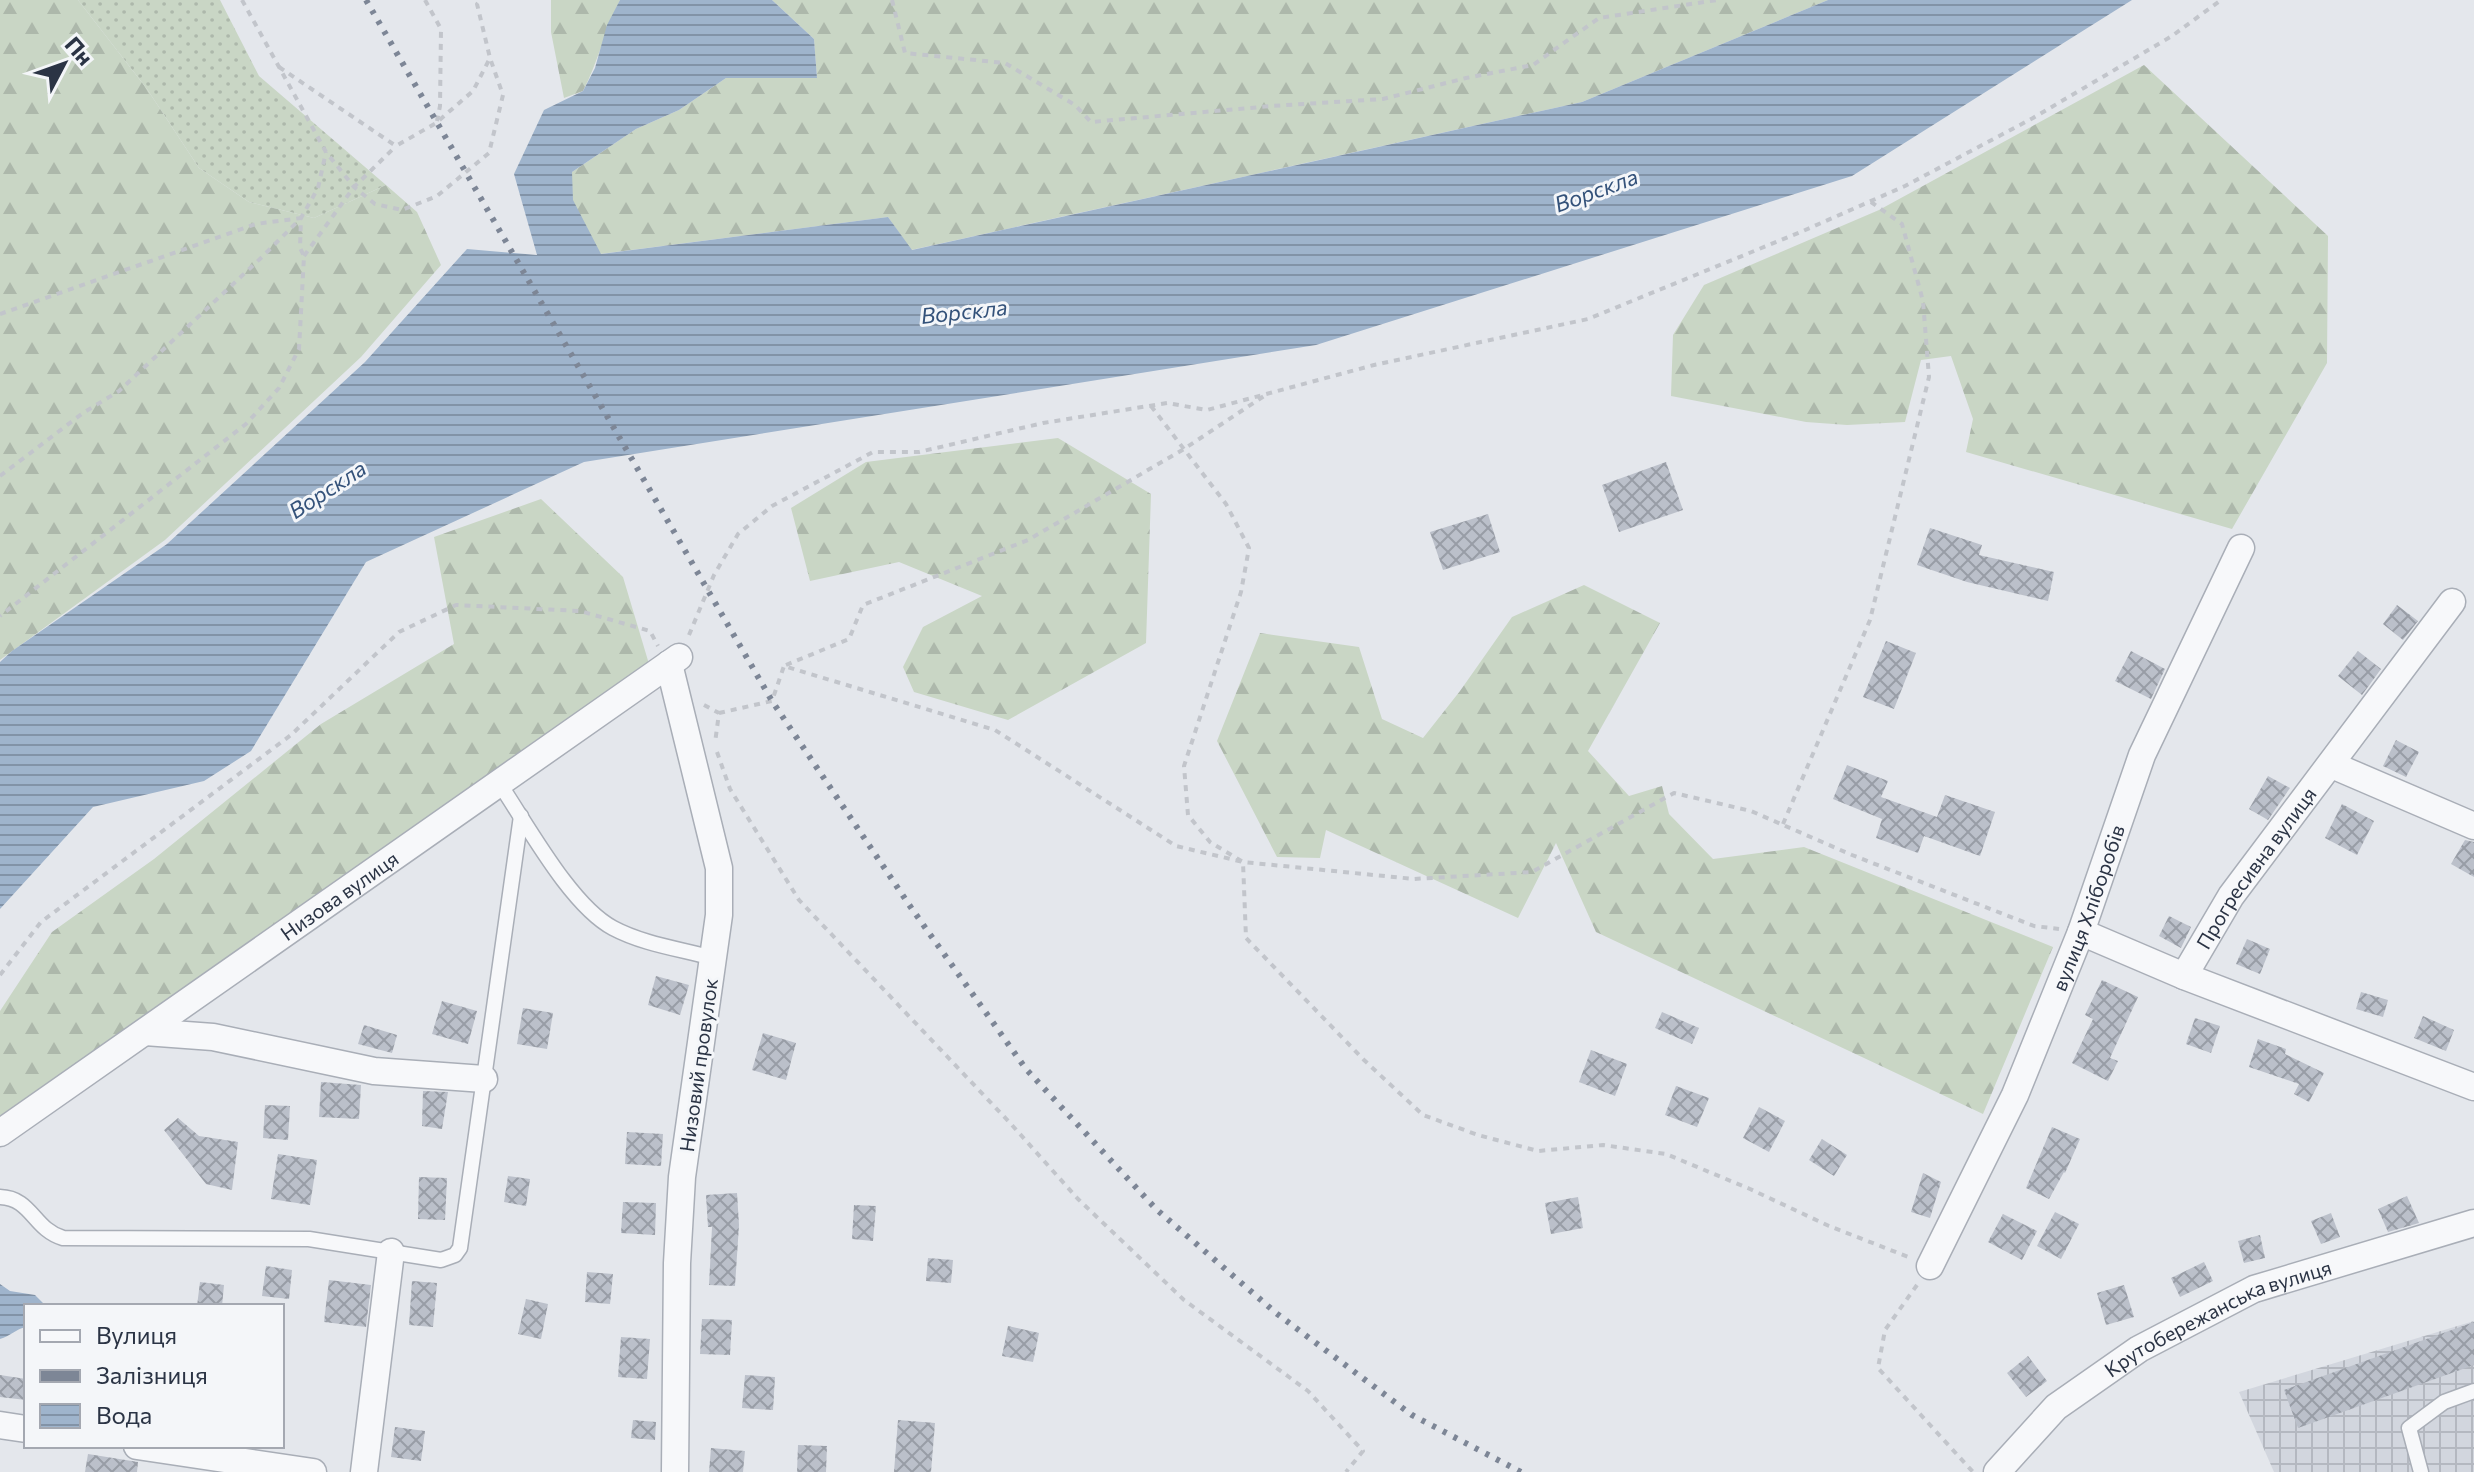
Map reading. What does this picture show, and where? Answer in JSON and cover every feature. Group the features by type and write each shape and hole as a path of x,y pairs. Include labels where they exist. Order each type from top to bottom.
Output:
{"street":[{"name":"вулиця Хліборобів","path":"1930,1266 2015,1095 2081,932 2142,755 2241,548"},
{"name":"Прогресивна вулиця","path":"2184,976 2231,896 2452,602"},
{"name":"Низова вулиця","path":"0,1133 674,661"},
{"name":"Низовий провулок","path":"674,661 719,868 719,915 682,1177 677,1263 675,1472"},
{"path":"2332,765 2474,826"},
{"path":"2081,932 2184,976 2474,1087"},
{"path":"145,1032 213,1037 374,1071 484,1079"},
{"name":"Крутобережанська вулиця","path":"1997,1472 2056,1407 2152,1342 2254,1289 2474,1223"},
{"path":"364,1472 391,1252"},
{"path":"0,1425 24,1429"},
{"path":"147,1448 252,1468 313,1472"}],"lane":[{"path":"499,783 568,886 596,918 632,937 713,958"},
{"path":"0,1197 14,1198 49,1234 63,1238 309,1239 441,1260 455,1255 460,1248 521,816"},
{"path":"2421,1472 2409,1428 2444,1402 2474,1391"}],"path":[{"path":"242,0 326,152 354,187 375,204 402,210 437,196 489,153 503,95 477,4 482,0"},
{"path":"425,0 441,29 440,106 436,123"},
{"path":"892,0 905,53 1005,63 1075,105 1091,122 1383,99 1533,65 1599,18 1717,0"},
{"path":"0,975 41,922 291,735 399,632 456,605 580,611 650,631 674,661 714,575 738,534 772,506 873,452 919,452 1043,423 1167,403 1207,410 1374,365 1588,319 1871,202 2033,118 2172,36 2221,0"},
{"path":"304,256 354,187 396,146 436,123 473,91 490,58"},
{"path":"277,66 396,146"},
{"path":"0,476 143,371 301,218 318,188 326,152"},
{"path":"1783,825 1870,620 1929,377 1923,301 1902,224 1871,202"},
{"path":"0,616 246,424 279,388 299,349 304,256 300,248 301,218"},
{"path":"0,314 256,224 301,218"},
{"path":"698,702 719,713 772,701 784,666 849,639 863,605 1028,540 1184,449 1270,393"},
{"path":"1151,406 1226,504 1249,548 1241,592 1184,766 1188,815 1210,842 1243,862"},
{"path":"784,666 995,730 1176,846 1243,862 1414,879 1532,872 1674,793 1751,811 1852,855 2034,926 2081,932"},
{"path":"719,713 715,744 730,789 799,900 1078,1199 1184,1300 1308,1391 1363,1451 1346,1472"},
{"path":"1243,862 1246,938 1364,1060 1423,1115 1478,1135 1538,1151 1603,1145 1666,1154 1829,1226 1930,1266 1885,1330 1878,1368 1973,1472"}],"shaded area":[{"path":"2474,1321 2474,1472 2274,1472 2239,1392"}],"green space":[{"path":"0,0 78,0 147,89 199,168 249,202 314,218 386,185 417,212 441,265 361,357 165,540 0,660"},
{"path":"78,0 220,0 259,76 386,185 314,218 249,202 199,168 147,89"},
{"path":"551,0 620,0 583,91 564,98 551,32"},
{"path":"772,0 1828,0 1582,102 911,250 888,217 600,254 572,200 572,172 636,129 679,110 726,78 817,78 814,39"},
{"path":"2144,65 2328,236 2327,363 2232,529 1966,452 1973,419 1951,356 1921,360 1905,422 1847,425 1806,422 1671,396 1673,335 1704,285 1879,210"},
{"path":"1058,438 1151,494 1146,643 1008,720 914,692 903,667 923,627 982,596 899,562 810,581 791,508 866,462"},
{"path":"541,499 623,577 649,664 0,1116 0,1011 52,932 154,859 321,724 454,644 434,537"},
{"path":"1584,585 1660,623 1588,751 1629,796 1662,786 1669,814 1713,859 1804,847 2053,947 1983,1114 1596,932 1556,843 1518,918 1326,830 1320,858 1277,857 1217,741 1260,633 1359,647 1382,719 1423,738 1512,617"}],"water":[{"name":"Ворскла","path":"620,0 772,0 814,39 817,78 726,78 679,110 636,129 572,172 573,200 601,254 888,217 912,250 1582,102 1828,0 2132,0 1852,176 1316,345 584,462 366,562 251,751 204,781 93,807 0,909 0,662 167,544 365,362 467,249 537,255 514,174 544,110 583,91 595,68 607,25"},
{"path":"0,1284 10,1291 35,1295 44,1304 24,1304 24,1328 0,1339"}],"building":[{"path":"1666,462 1683,510 1619,532 1602,485"},
{"path":"1488,514 1500,552 1443,570 1430,532"},
{"path":"1930,528 1982,545 1979,555 2054,572 2048,601 1967,582 1917,565"},
{"path":"2397,605 2418,621 2403,640 2383,624"},
{"path":"1886,641 1916,653 1894,709 1863,697"},
{"path":"2131,651 2165,669 2151,699 2115,681"},
{"path":"2358,651 2381,669 2362,695 2338,676"},
{"path":"2396,740 2419,752 2406,777 2383,766"},
{"path":"1847,765 1888,781 1881,797 1937,817 1945,795 1995,812 1980,856 1924,836 1918,853 1876,838 1882,819 1833,799"},
{"path":"2268,776 2290,788 2268,820 2249,809"},
{"path":"2342,804 2374,821 2357,855 2325,838"},
{"path":"2465,840 2474,842 2474,877 2451,864"},
{"path":"2169,916 2191,927 2181,948 2159,936"},
{"path":"2247,939 2270,949 2260,974 2236,964"},
{"path":"656,976 689,985 680,1015 648,1005"},
{"path":"2102,980 2138,997 2110,1058 2118,1061 2108,1081 2072,1063 2093,1019 2085,1015"},
{"path":"2361,992 2388,1000 2383,1017 2356,1009"},
{"path":"442,1001 477,1011 468,1044 432,1034"},
{"path":"523,1008 553,1013 547,1049 517,1044"},
{"path":"1662,1012 1699,1028 1692,1044 1655,1028"},
{"path":"2423,1016 2454,1030 2446,1051 2414,1038"},
{"path":"2195,1018 2220,1026 2211,1053 2186,1044"},
{"path":"364,1025 397,1035 392,1053 358,1044"},
{"path":"763,1033 796,1043 786,1080 752,1070"},
{"path":"2258,1039 2286,1049 2285,1054 2324,1073 2309,1102 2294,1094 2299,1084 2249,1067"},
{"path":"1591,1050 1627,1064 1615,1096 1579,1082"},
{"path":"321,1082 361,1085 359,1119 319,1117"},
{"path":"1676,1086 1709,1098 1697,1127 1665,1115"},
{"path":"423,1091 448,1092 442,1129 422,1126"},
{"path":"265,1105 290,1106 288,1140 263,1138"},
{"path":"1759,1107 1785,1121 1769,1152 1743,1138"},
{"path":"178,1118 199,1136 238,1142 232,1190 206,1184 164,1130"},
{"path":"2052,1127 2080,1139 2049,1199 2026,1188"},
{"path":"627,1132 663,1134 661,1166 625,1164"},
{"path":"1822,1139 1847,1155 1834,1176 1809,1160"},
{"path":"278,1154 317,1160 310,1205 271,1199"},
{"path":"1923,1173 1941,1182 1930,1218 1911,1212"},
{"path":"508,1176 530,1179 526,1206 504,1202"},
{"path":"419,1177 447,1178 445,1220 418,1219"},
{"path":"737,1193 739,1225 735,1286 709,1285 712,1227 708,1227 706,1195"},
{"path":"2407,1196 2419,1223 2388,1232 2378,1209"},
{"path":"1578,1197 1583,1228 1551,1234 1545,1203"},
{"path":"623,1202 656,1203 655,1235 621,1233"},
{"path":"854,1205 876,1206 873,1241 852,1239"},
{"path":"2055,1212 2079,1224 2061,1259 2037,1246"},
{"path":"2331,1213 2340,1237 2321,1244 2311,1221"},
{"path":"2003,1214 2037,1231 2022,1260 1988,1242"},
{"path":"2260,1235 2265,1258 2244,1263 2238,1241"},
{"path":"928,1258 953,1260 951,1283 926,1281"},
{"path":"2204,1262 2213,1281 2180,1297 2171,1278"},
{"path":"266,1266 292,1270 289,1299 262,1296"},
{"path":"587,1272 613,1274 610,1304 585,1302"},
{"path":"329,1280 371,1285 366,1327 324,1322"},
{"path":"412,1281 437,1283 433,1327 409,1325"},
{"path":"200,1282 224,1285 222,1304 197,1304"},
{"path":"2124,1285 2134,1317 2106,1325 2097,1293"},
{"path":"526,1299 548,1304 541,1339 518,1334"},
{"path":"702,1319 732,1320 730,1355 700,1354"},
{"path":"2474,1322 2474,1365 2298,1428 2284,1390"},
{"path":"1008,1326 1039,1333 1033,1362 1002,1356"},
{"path":"621,1337 650,1339 647,1379 618,1377"},
{"path":"2028,1356 2047,1381 2026,1397 2007,1373"},
{"path":"0,1375 24,1379 24,1400 0,1397"},
{"path":"745,1375 775,1377 773,1410 742,1408"},
{"path":"633,1420 656,1422 655,1440 631,1438"},
{"path":"898,1420 935,1423 931,1472 894,1472"},
{"path":"395,1427 425,1431 421,1461 391,1457"},
{"path":"798,1445 827,1446 826,1472 797,1472"},
{"path":"711,1448 745,1451 743,1472 709,1472"},
{"path":"88,1454 138,1462 137,1472 85,1472"}],"railway":[{"path":"366,0 772,701 912,909 1026,1069 1156,1209 1276,1313 1412,1415 1521,1472"}]}
